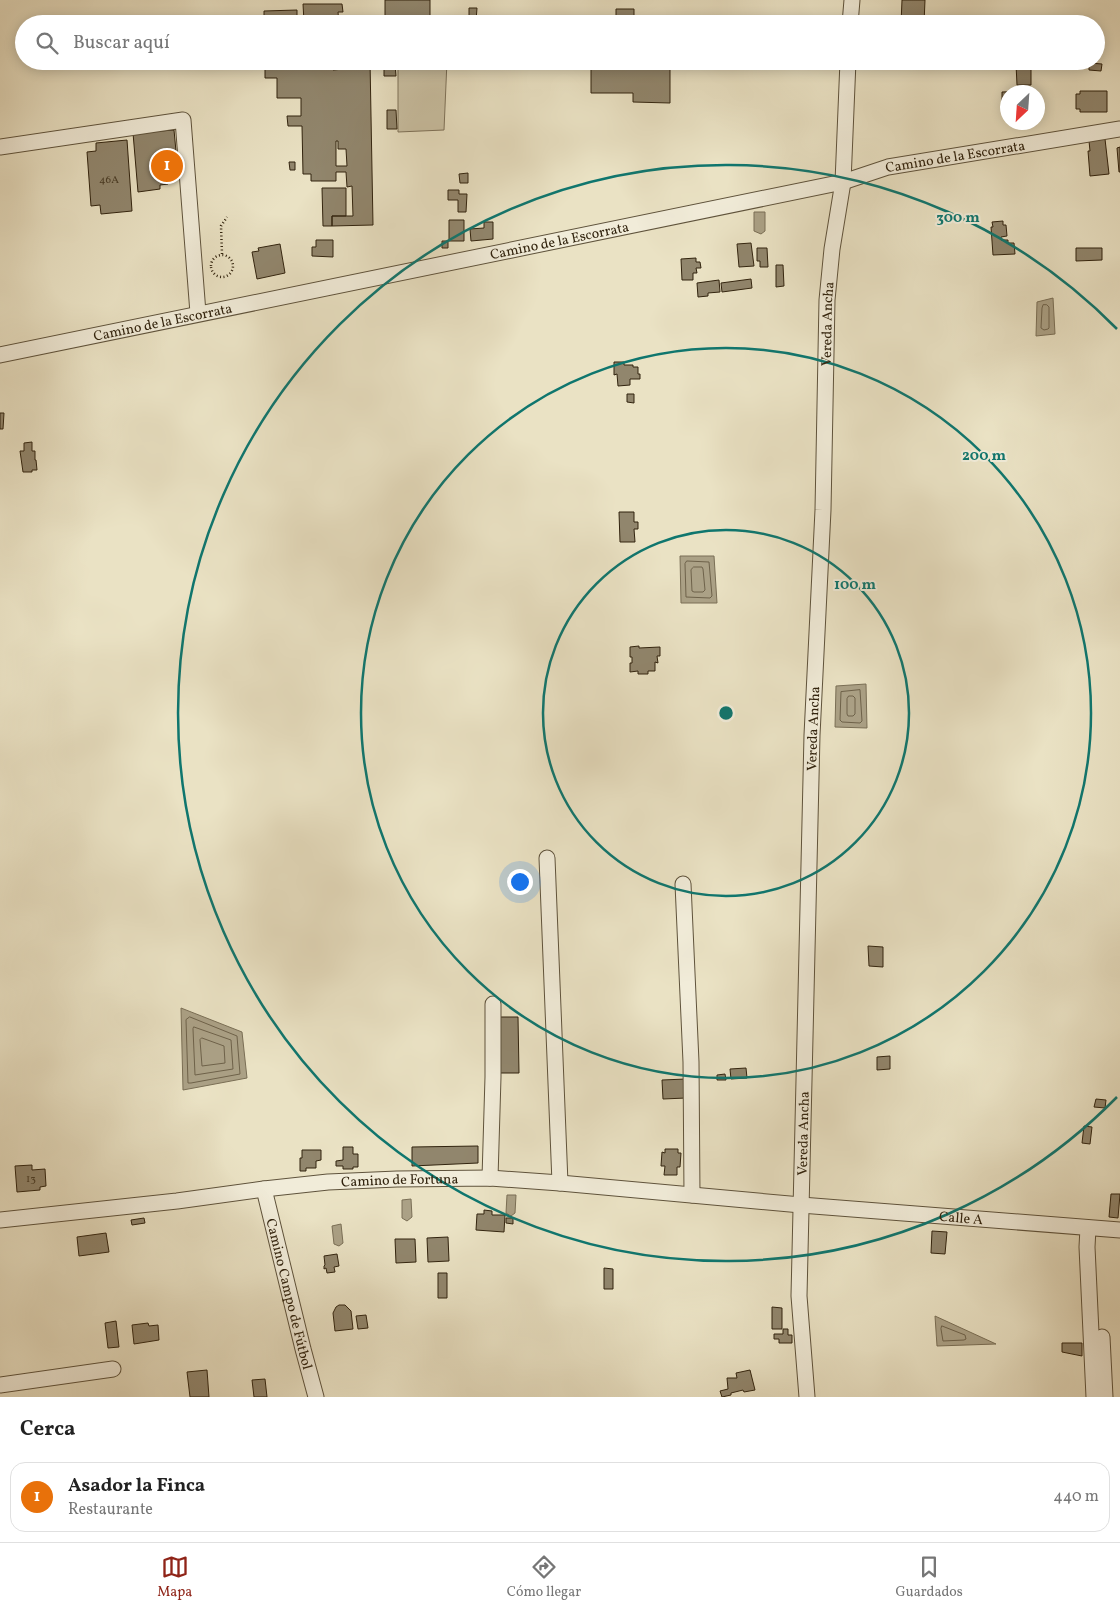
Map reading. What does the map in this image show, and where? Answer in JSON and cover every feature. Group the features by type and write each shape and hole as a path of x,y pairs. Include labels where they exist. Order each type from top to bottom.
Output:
{"street":[{"path":"851,15 852,0"},
{"name":"Vereda Ancha","path":"807,1397 799,1296 812,735 823,510 827,300 832,249 843,182 848,70"},
{"path":"0,147 183,120 198,313"},
{"name":"Camino de la Escorrata","path":"0,355 843,182 888,167 1120,129"},
{"path":"547,858 560,1183"},
{"path":"683,884 691,1062 692,1195"},
{"path":"490,1178 493,1004"},
{"name":"Camino de Fortuna","path":"0,1220 328,1182 397,1179 490,1178 801,1205"},
{"name":"Camino Campo de Fútbol","path":"264,1189 316,1397"},
{"name":"Calle A","path":"801,1205 1120,1230"},
{"path":"1091,1228 1087,1247 1094,1397"},
{"path":"1091,1228 1105,1397"},
{"path":"0,1385 113,1369"}],"path":[{"path":"222,254 220,226 228,217"},
{"path":"222,254 232,260 232,268 228,275 220,277 213,272 210,265 214,257 222,254"}],"shaded area":[{"path":"398,70 447,70 444,130 398,132"}],"water":[{"path":"754,212 765,212 765,231 761,234 754,231"},
{"path":"1053,298 1055,334 1036,336 1037,302"},
{"path":"680,556 714,556 717,603 681,603"},
{"path":"866,684 867,728 835,727 836,686"},
{"path":"181,1008 242,1032 247,1078 183,1090"},
{"path":"507,1195 516,1195 515,1213 511,1216 506,1213"},
{"path":"411,1199 412,1217 407,1221 402,1218 402,1200"},
{"path":"341,1224 343,1243 339,1246 334,1244 332,1226"},
{"path":"935,1316 996,1344 937,1346"}],"building":[{"path":"385,0 430,0 430,15 385,15"},
{"path":"902,0 925,0 924,15 901,15"},
{"path":"303,4 342,4 343,12 338,12 338,15 304,15"},
{"path":"469,8 477,8 476,15 469,15"},
{"path":"616,9 634,9 634,15 616,15"},
{"path":"297,10 297,15 264,15 264,11"},
{"path":"265,70 370,70 373,225 332,226 332,216 353,216 352,186 347,187 346,172 336,172 336,181 311,181 311,174 303,174 302,126 288,126 287,116 301,116 301,98 277,98 277,78 265,78","holes":["336,141 338,141 338,149 346,149 347,166 336,166"]},
{"path":"384,70 396,70 396,76 384,76"},
{"path":"591,70 670,70 670,103 633,102 633,93 591,93"},
{"path":"1016,70 1031,70 1031,85 1017,85"},
{"path":"1080,91 1107,91 1107,112 1080,112 1080,109 1076,109 1076,94 1080,94"},
{"path":"387,110 396,110 397,129 387,129"},
{"path":"174,130 177,162 172,163 173,171 167,172 168,184 160,185 160,189 138,192 133,133"},
{"path":"1105,139 1109,174 1090,176 1089,141"},
{"path":"127,140 132,211 101,214 100,205 91,206 87,152 96,151 96,143"},
{"path":"1120,147 1120,172 1119,172 1117,148"},
{"path":"289,162 295,162 295,170 290,170"},
{"path":"468,173 468,183 460,183 459,174"},
{"path":"322,188 346,188 346,216 332,216 332,226 323,226"},
{"path":"448,190 459,190 459,194 467,194 466,212 458,212 458,200 448,200"},
{"path":"449,220 464,220 464,241 449,241"},
{"path":"1003,221 1003,225 1006,225 1007,236 1001,237 1001,240 1008,240 1008,243 1014,243 1015,254 993,255 992,222"},
{"path":"484,222 493,222 493,239 471,241 470,229 484,228"},
{"path":"316,240 333,240 333,257 312,256 312,247 316,247"},
{"path":"442,241 448,241 448,248 442,248"},
{"path":"751,243 754,266 739,267 737,244"},
{"path":"280,244 285,273 257,279 252,252 259,251 258,248"},
{"path":"757,248 767,248 768,267 760,267 760,261 757,261"},
{"path":"1076,248 1102,248 1102,260 1076,261"},
{"path":"696,258 696,262 700,262 701,268 696,268 697,273 693,273 693,280 682,280 681,259"},
{"path":"776,265 783,265 784,286 776,287"},
{"path":"751,279 752,288 722,292 721,283"},
{"path":"719,280 720,292 708,293 708,296 698,297 697,283"},
{"path":"614,362 624,362 624,365 638,367 640,379 630,379 630,385 618,386 617,374 614,375"},
{"path":"627,394 634,394 634,403 627,402"},
{"path":"0,413 4,413 3,429 0,429"},
{"path":"32,442 32,451 35,451 37,470 23,472 20,451 24,451 24,443"},
{"path":"619,512 634,512 634,522 638,522 638,529 634,529 635,542 620,542"},
{"path":"639,646 639,648 660,647 660,656 657,656 658,663 655,662 655,671 648,671 648,674 638,674 638,671 630,672 632,657 630,657 630,647"},
{"path":"868,946 883,947 883,967 869,966"},
{"path":"496,1017 518,1017 519,1073 496,1073"},
{"path":"890,1056 890,1069 877,1070 877,1057"},
{"path":"746,1068 747,1078 731,1079 730,1069"},
{"path":"725,1074 726,1080 717,1080 717,1075"},
{"path":"686,1079 686,1098 663,1099 662,1080"},
{"path":"1096,1099 1106,1100 1105,1108 1094,1107"},
{"path":"1084,1126 1092,1127 1090,1144 1082,1143"},
{"path":"478,1146 478,1163 412,1166 412,1147"},
{"path":"343,1147 353,1147 353,1154 358,1154 358,1167 343,1169 343,1166 336,1166 336,1161 343,1160"},
{"path":"665,1149 678,1149 678,1153 681,1153 680,1167 677,1167 677,1175 664,1175 665,1166 661,1166 662,1152 665,1153"},
{"path":"302,1150 321,1150 321,1160 316,1161 316,1168 306,1168 306,1171 300,1171"},
{"path":"32,1165 32,1170 45,1169 46,1186 40,1187 40,1190 17,1192 15,1166"},
{"path":"1111,1194 1120,1194 1118,1218 1109,1217"},
{"path":"484,1210 492,1211 492,1215 505,1215 504,1232 476,1230 477,1214 484,1214"},
{"path":"144,1218 145,1223 132,1225 131,1220"},
{"path":"506,1218 513,1218 513,1224 506,1223"},
{"path":"932,1231 947,1232 945,1254 931,1253"},
{"path":"106,1233 109,1252 79,1256 77,1237"},
{"path":"448,1237 449,1261 428,1262 427,1238"},
{"path":"395,1239 415,1239 416,1262 396,1263"},
{"path":"337,1254 339,1266 334,1267 335,1272 327,1273 326,1268 324,1269 324,1256"},
{"path":"604,1268 613,1269 613,1289 604,1289"},
{"path":"438,1273 447,1273 447,1298 438,1298"},
{"path":"339,1305 345,1305 351,1311 353,1329 335,1331 333,1313"},
{"path":"772,1307 782,1308 782,1329 772,1329"},
{"path":"366,1315 368,1328 358,1329 356,1316"},
{"path":"116,1321 119,1347 108,1348 105,1323"},
{"path":"148,1323 149,1326 158,1325 159,1340 134,1344 132,1325"},
{"path":"783,1329 788,1329 788,1335 792,1335 792,1343 779,1343 779,1339 774,1339 774,1334 783,1334"},
{"path":"1062,1343 1082,1343 1082,1356 1062,1352"},
{"path":"207,1370 209,1397 190,1397 187,1372"},
{"path":"750,1370 755,1390 744,1392 743,1390 722,1397 720,1391 728,1389 727,1378 737,1378 736,1373"},
{"path":"265,1379 267,1397 254,1397 252,1380"}],"place":[{"name":"Asador la Finca","path":"167,166"}]}
